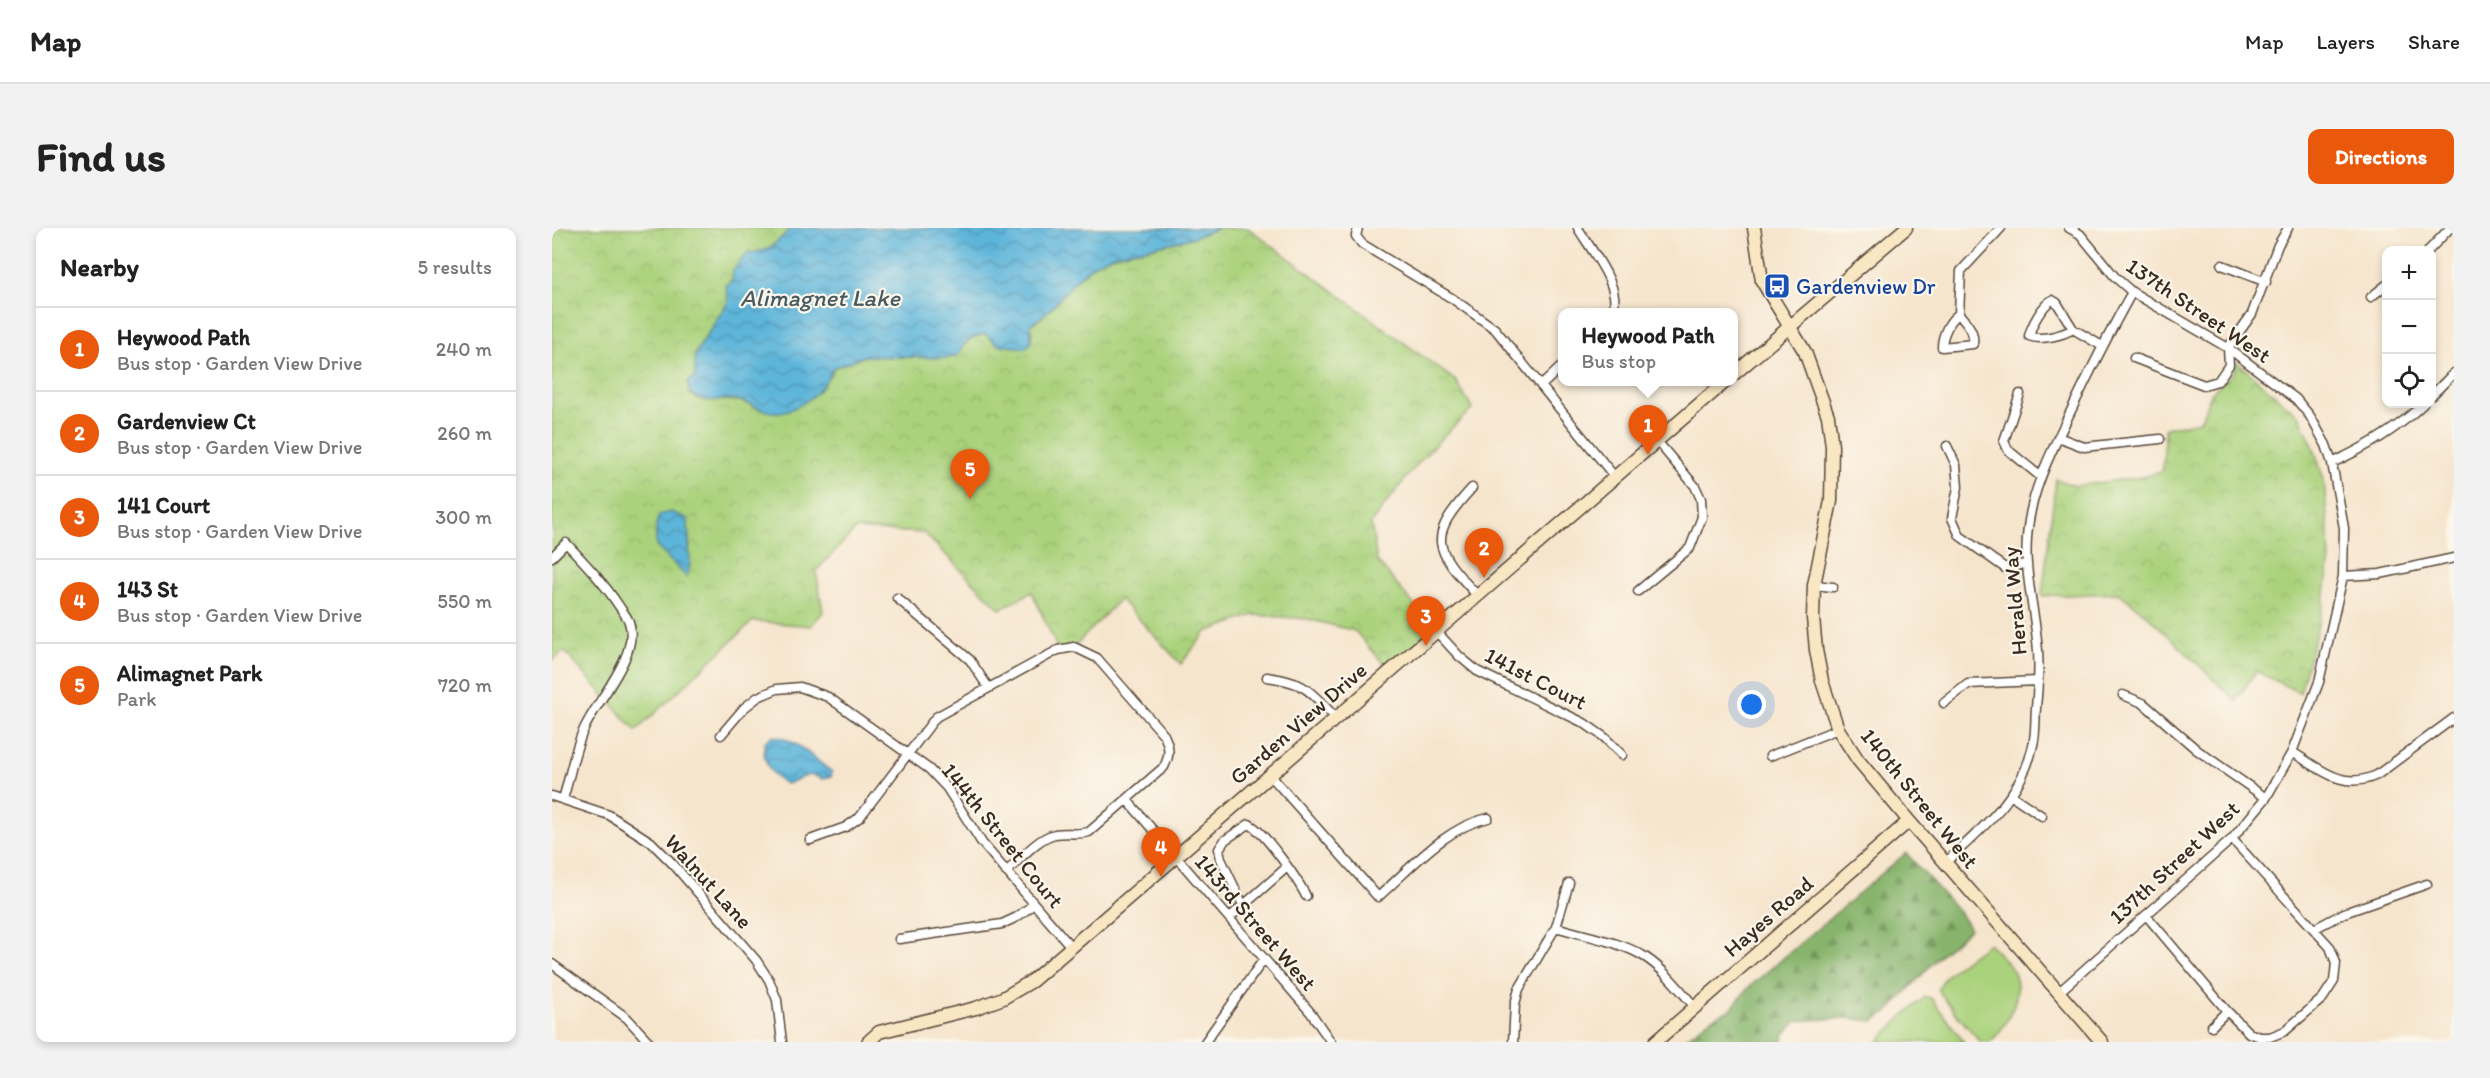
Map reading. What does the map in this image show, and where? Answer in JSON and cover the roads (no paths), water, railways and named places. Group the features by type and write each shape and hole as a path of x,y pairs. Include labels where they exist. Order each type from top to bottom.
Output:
{"street":[{"path":"1578,228 1611,283 1615,295 1613,308"},
{"name":"140th Street West","path":"1754,228 1762,281 1805,352 1828,417 1832,446 1831,501 1814,585 1813,618 1822,681 1838,729 1858,760 1909,821 2102,1042"},
{"path":"1738,372 1906,228"},
{"path":"1959,314 1954,316 1942,338 1942,347 1973,344 1974,337 1968,324 1959,314 1960,271 2001,228"},
{"name":"137th Street West","path":"2058,992 2232,839 2266,798 2292,752 2319,682 2343,576 2344,528 2332,463 2321,434 2296,399 2228,348 2132,292 2115,277 2080,234 2069,228"},
{"path":"2134,358 2204,385 2218,381 2229,365 2228,348 2252,314 2266,282 2278,245 2288,228"},
{"path":"2433,246 2450,228"},
{"path":"1357,232 1362,244 1453,299 1495,329 1614,476"},
{"path":"2222,265 2266,282"},
{"path":"2371,297 2382,288"},
{"name":"Herald Way","path":"1945,863 1993,818 2011,795 2024,772 2033,745 2038,681 2037,642 2025,564 2026,536 2031,508 2058,437 2102,346 2132,292"},
{"path":"2073,329 2066,333 2035,338 2029,336 2046,304 2052,300 2057,303 2073,329 2102,346"},
{"path":"1541,386 1558,371"},
{"path":"2436,391 2454,374"},
{"name":"Garden View Drive","path":"868,1042 879,1032 976,1008 1003,998 1032,981 1719,386"},
{"path":"2020,394 2004,441 2008,450 2041,477"},
{"path":"2332,463 2367,447 2392,431 2418,408"},
{"path":"2058,437 2084,447 2160,439"},
{"path":"1638,591 1690,548 1702,517 1701,498 1695,486 1656,440"},
{"path":"1947,446 1956,465 1958,487 1952,518 1960,536 2005,568 2025,564"},
{"path":"1472,488 1454,507 1442,531 1440,545 1445,557 1459,576 1477,595"},
{"path":"552,557 566,543 587,565 606,587 629,621 631,644 621,670 606,689 583,730 563,799"},
{"path":"2343,576 2380,574 2454,558"},
{"path":"1814,585 1833,586"},
{"path":"897,598 970,660 988,687"},
{"name":"141st Court","path":"1436,631 1476,671 1584,723 1604,737 1622,755"},
{"path":"810,840 846,827 860,817 936,717 1058,650 1074,647 1096,658 1164,735 1169,746 1169,757 1164,767 1089,832 1046,837 1006,872"},
{"path":"1267,676 1304,686 1336,718"},
{"path":"1944,703 1968,684 2038,681"},
{"name":"144th Street Court","path":"721,735 744,708 758,697 777,689 800,687 828,697 929,769 946,788 982,843 1072,948"},
{"path":"2123,695 2143,703 2197,750 2266,798"},
{"path":"2292,752 2339,780 2352,783 2363,782 2377,776 2454,718"},
{"path":"1770,756 1838,729"},
{"path":"1270,775 1378,897 1454,831 1470,822 1488,818"},
{"path":"2011,795 2042,816"},
{"name":"Walnut Lane","path":"552,796 609,815 651,842 673,864 756,960 769,980 777,1000 782,1042"},
{"name":"143rd Street West","path":"1127,800 1311,1013 1331,1042"},
{"name":"Hayes Road","path":"1655,1042 1909,821"},
{"path":"1243,905 1221,859 1219,849 1225,840 1249,824 1257,828 1286,868 1296,876 1306,896"},
{"path":"2146,915 2227,1011 2249,1033 2260,1037 2270,1037 2285,1031 2323,998 2334,981 2336,963 2330,947 2232,839"},
{"path":"1229,918 1286,868"},
{"path":"1513,1042 1515,1004 1520,989 1556,927 1569,883"},
{"path":"2314,929 2343,913 2427,884"},
{"path":"899,939 1002,924 1017,917 1034,904"},
{"path":"1556,927 1628,949 1645,957 1663,970 1695,1008"},
{"path":"1205,1042 1264,959"},
{"path":"552,964 627,1018 649,1042"},
{"path":"2212,1026 2227,1011"}],"water":[{"name":"Alimagnet Lake","path":"791,228 1219,228 1175,242 1101,260 1078,278 1048,311 1031,324 1031,343 1026,348 998,345 985,334 968,341 957,356 947,358 865,356 833,368 817,392 809,399 801,405 782,412 768,411 737,400 706,400 695,397 689,392 688,382 695,377 695,354 728,302 726,285 732,281 733,270 748,252 767,249"},
{"path":"671,512 688,519 690,564 687,577 656,546 656,525 659,515"},
{"path":"772,736 781,737 802,748 832,772 831,777 822,779 812,775 786,784 781,781 768,767 764,755 765,742"}],"place":[{"name":"Gardenview Dr","path":"1777,286"},
{"name":"Heywood Path","path":"1648,455"},
{"name":"Alimagnet Park","path":"970,499"},
{"name":"Gardenview Ct","path":"1484,578"},
{"name":"141 Court","path":"1426,646"},
{"name":"143 St","path":"1161,877"}]}
